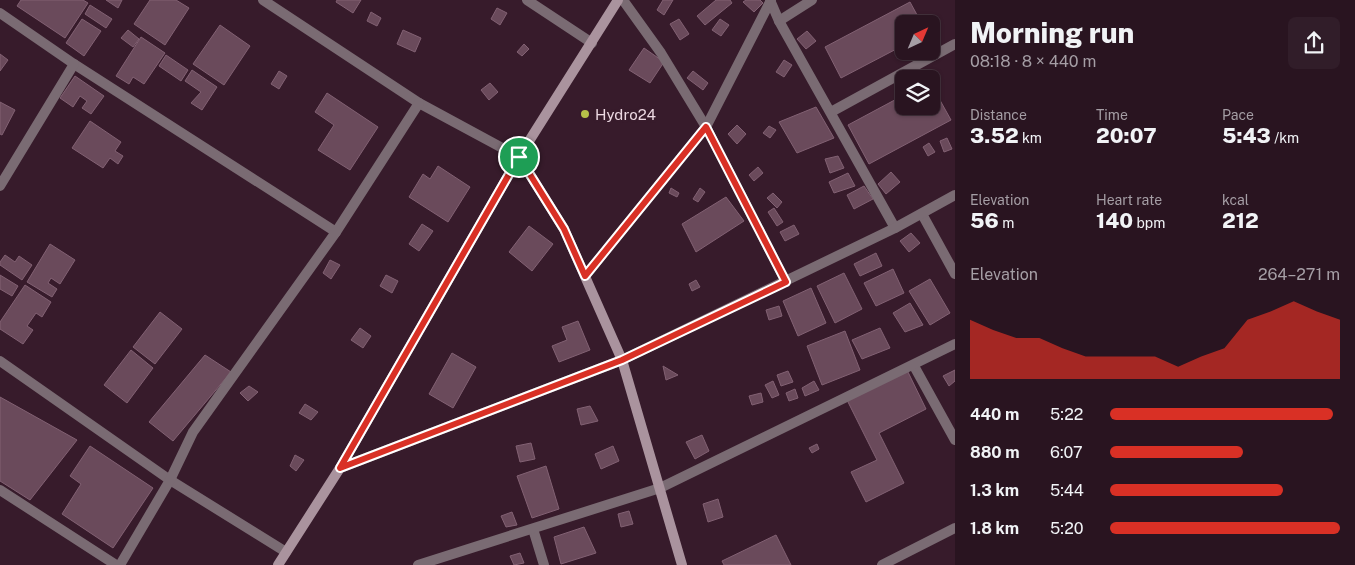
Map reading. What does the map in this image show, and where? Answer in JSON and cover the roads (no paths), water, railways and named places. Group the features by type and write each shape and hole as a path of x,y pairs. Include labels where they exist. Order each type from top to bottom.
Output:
{"street":[{"path":"263,0 419,103 519,157 564,229 622,360 682,565"},
{"path":"527,0 592,42"},
{"path":"278,565 340,468 519,157 618,0"},
{"path":"623,0 661,53 706,127 786,282"},
{"path":"585,276 706,127 771,0"},
{"path":"771,0 779,20 895,228"},
{"path":"779,20 812,0"},
{"path":"0,13 74,64 336,232"},
{"path":"830,112 955,44"},
{"path":"0,186 74,64"},
{"path":"120,565 170,480 193,432 336,232 419,103"},
{"path":"340,468 622,360 895,228 955,195"},
{"path":"922,214 955,274"},
{"path":"418,565 660,488 914,366 955,344"},
{"path":"0,361 170,480 286,552"},
{"path":"914,366 952,428 955,440"},
{"path":"0,490 116,565"},
{"path":"533,528 544,565"},
{"path":"882,565 955,528"}],"place":[{"name":"Hydro24","path":"585,114"}]}
